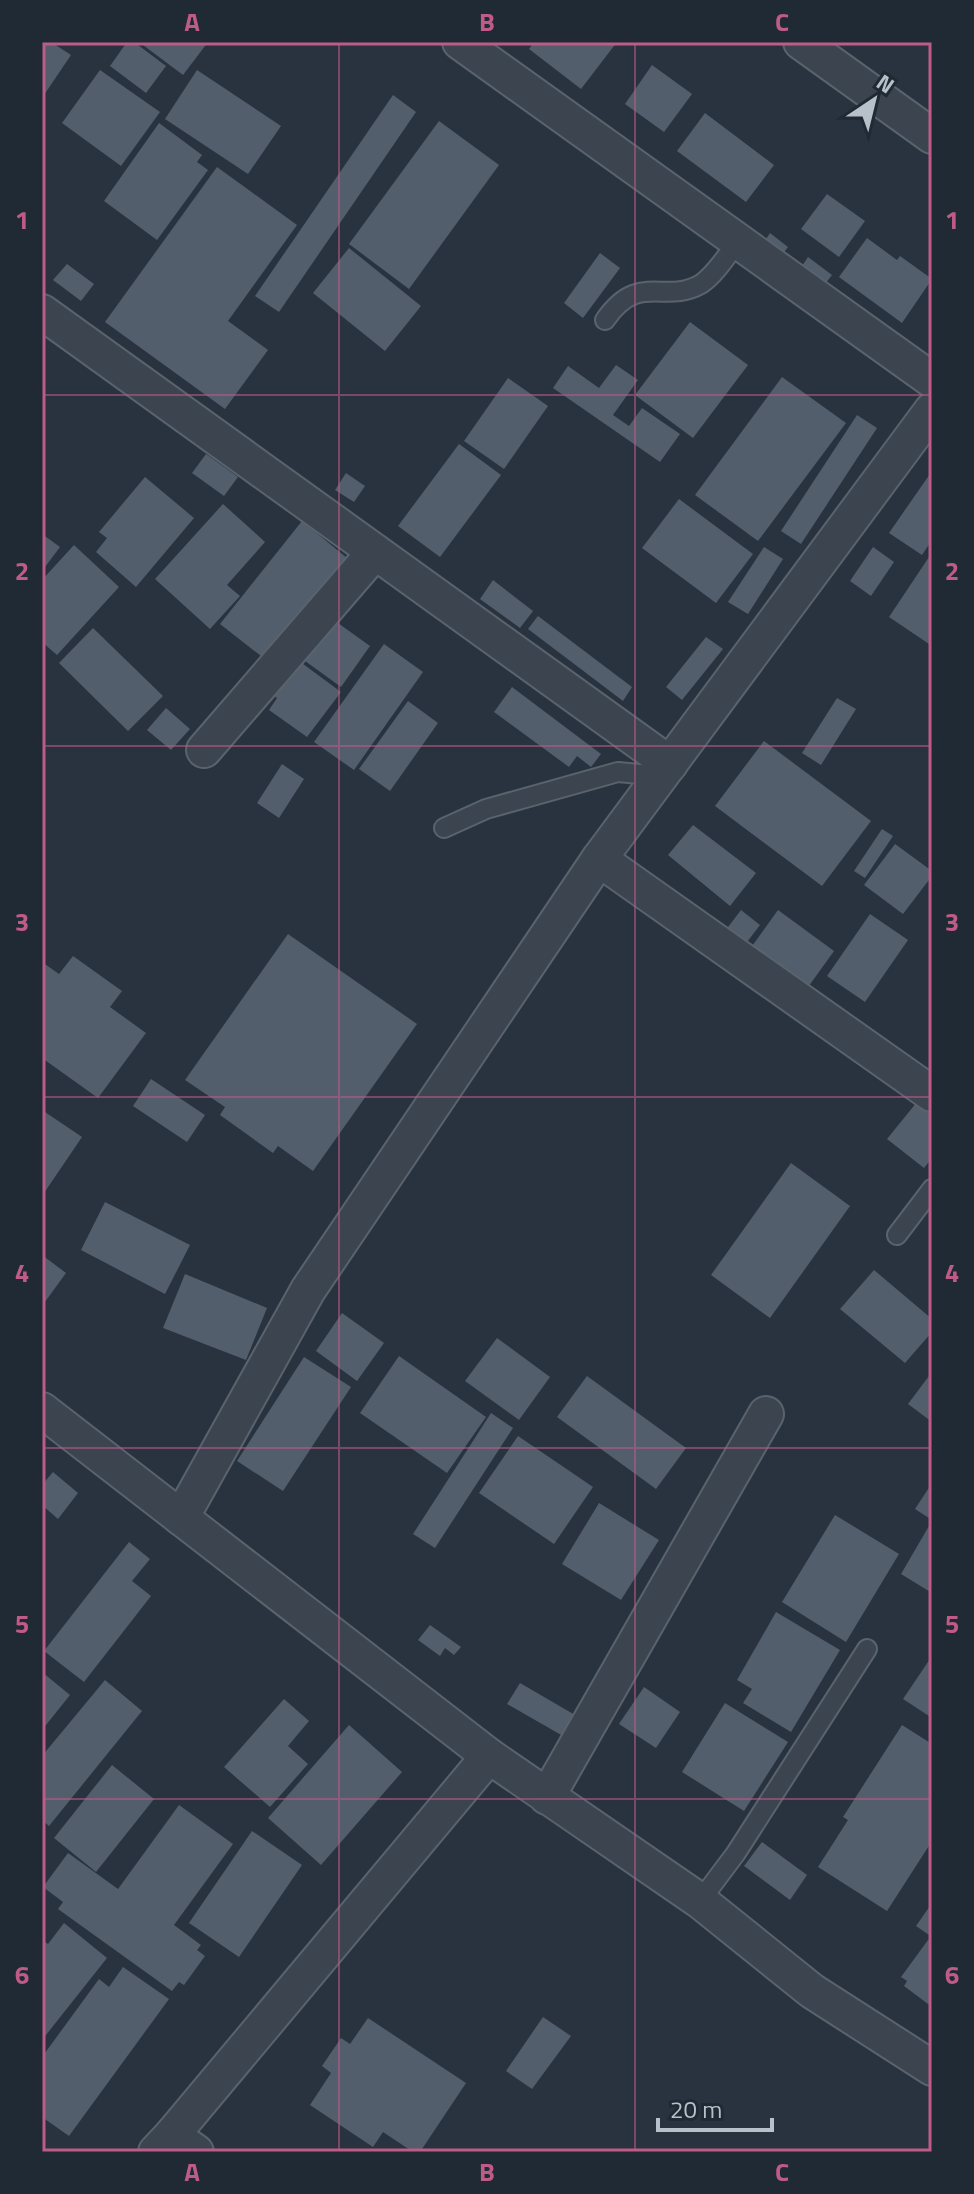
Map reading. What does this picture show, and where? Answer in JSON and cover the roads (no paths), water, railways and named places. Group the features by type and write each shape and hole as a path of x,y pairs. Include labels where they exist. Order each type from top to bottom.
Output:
{"street":[{"path":"460,42 932,380"},
{"path":"801,42 932,136"},
{"path":"43,314 375,552 666,770"},
{"path":"181,1518 308,1290 599,859 932,410"},
{"path":"204,750 375,552"},
{"path":"599,859 932,1094"},
{"path":"42,1410 489,1756 700,1901 812,1991 932,2068"},
{"path":"547,1797 766,1414"},
{"path":"175,2146 489,1756"}],"lane":[{"path":"605,320 616,305 639,292 689,288 703,283 738,241"},
{"path":"444,828 486,809 618,772 666,770"},
{"path":"897,1235 932,1189"},
{"path":"700,1901 736,1853 867,1649"}]}
